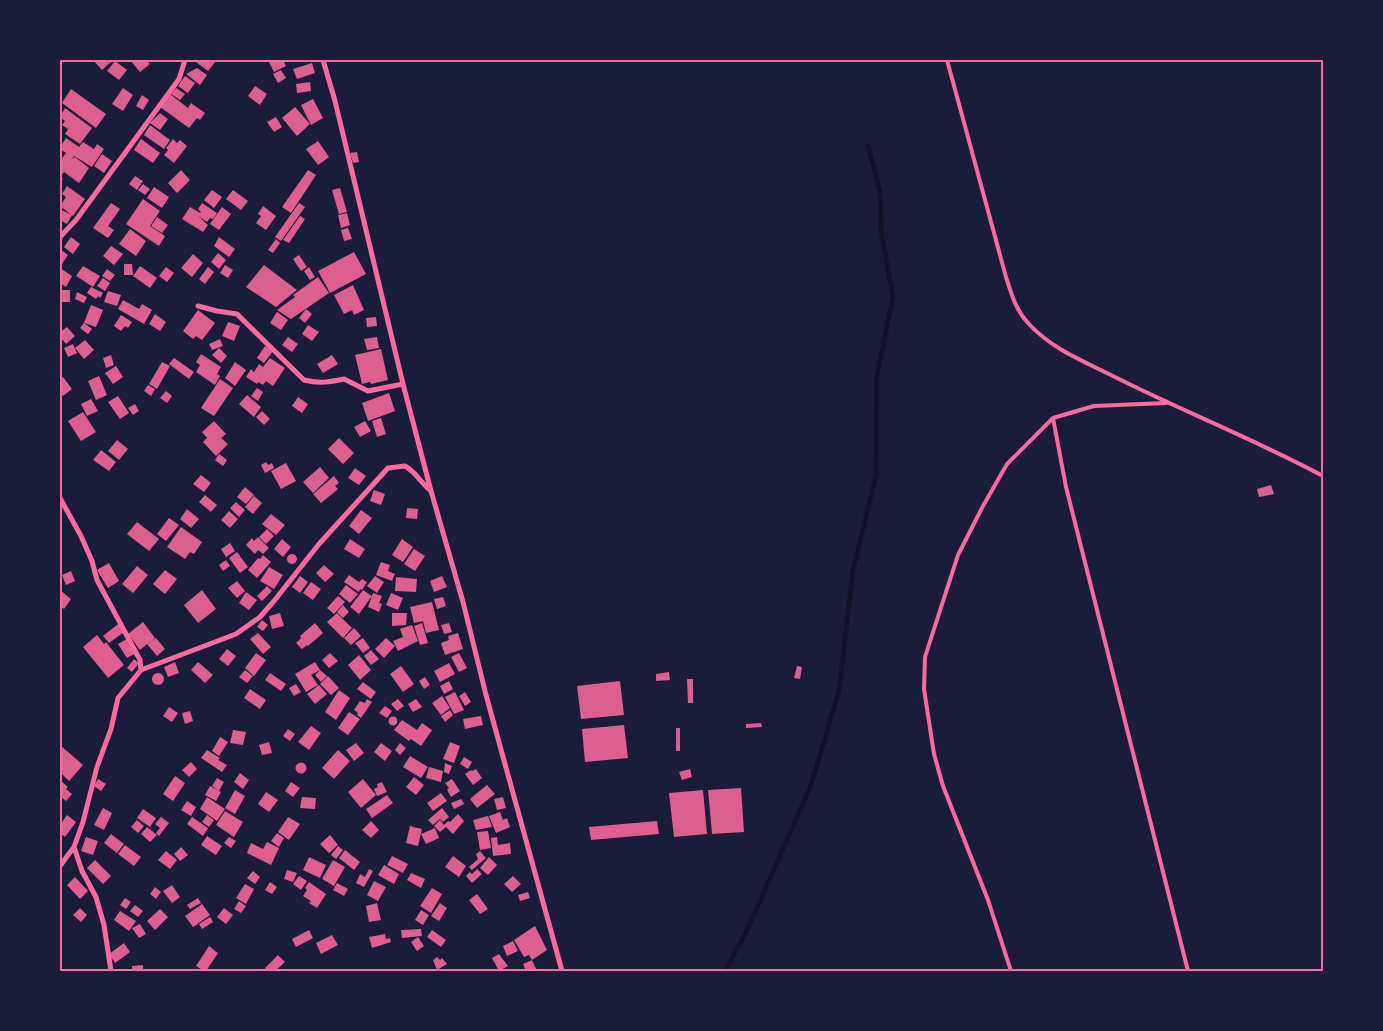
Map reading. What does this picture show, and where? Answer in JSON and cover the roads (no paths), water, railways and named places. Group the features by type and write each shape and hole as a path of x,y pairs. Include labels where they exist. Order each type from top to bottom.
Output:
{"street":[{"path":"60,237 76,220 179,78 185,60"},
{"path":"324,60 403,384 562,971"},
{"path":"198,306 238,314 304,380 316,383 344,379 368,391 403,384"},
{"path":"60,866 74,847 83,822 97,767 111,730 118,698 141,670 236,634 260,617 319,544 388,468 405,466 418,476 431,491"},
{"path":"61,503 81,536 92,561 97,580 137,652 141,670"},
{"path":"74,847 82,871 96,897 104,925 110,971"}],"lane":[{"path":"947,60 1006,277 1014,303 1028,324 1054,346 1166,403 1277,451 1323,476"},
{"path":"1011,971 988,900 943,786 934,754 924,688 925,657 958,555 983,506 1008,464 1053,418 1094,406 1166,403"},
{"path":"1053,418 1068,496 1188,971"}],"waterway":[{"path":"725,971 748,928 811,785 839,691 853,570 876,476 877,375 893,297 881,231 880,192 868,146"}]}
